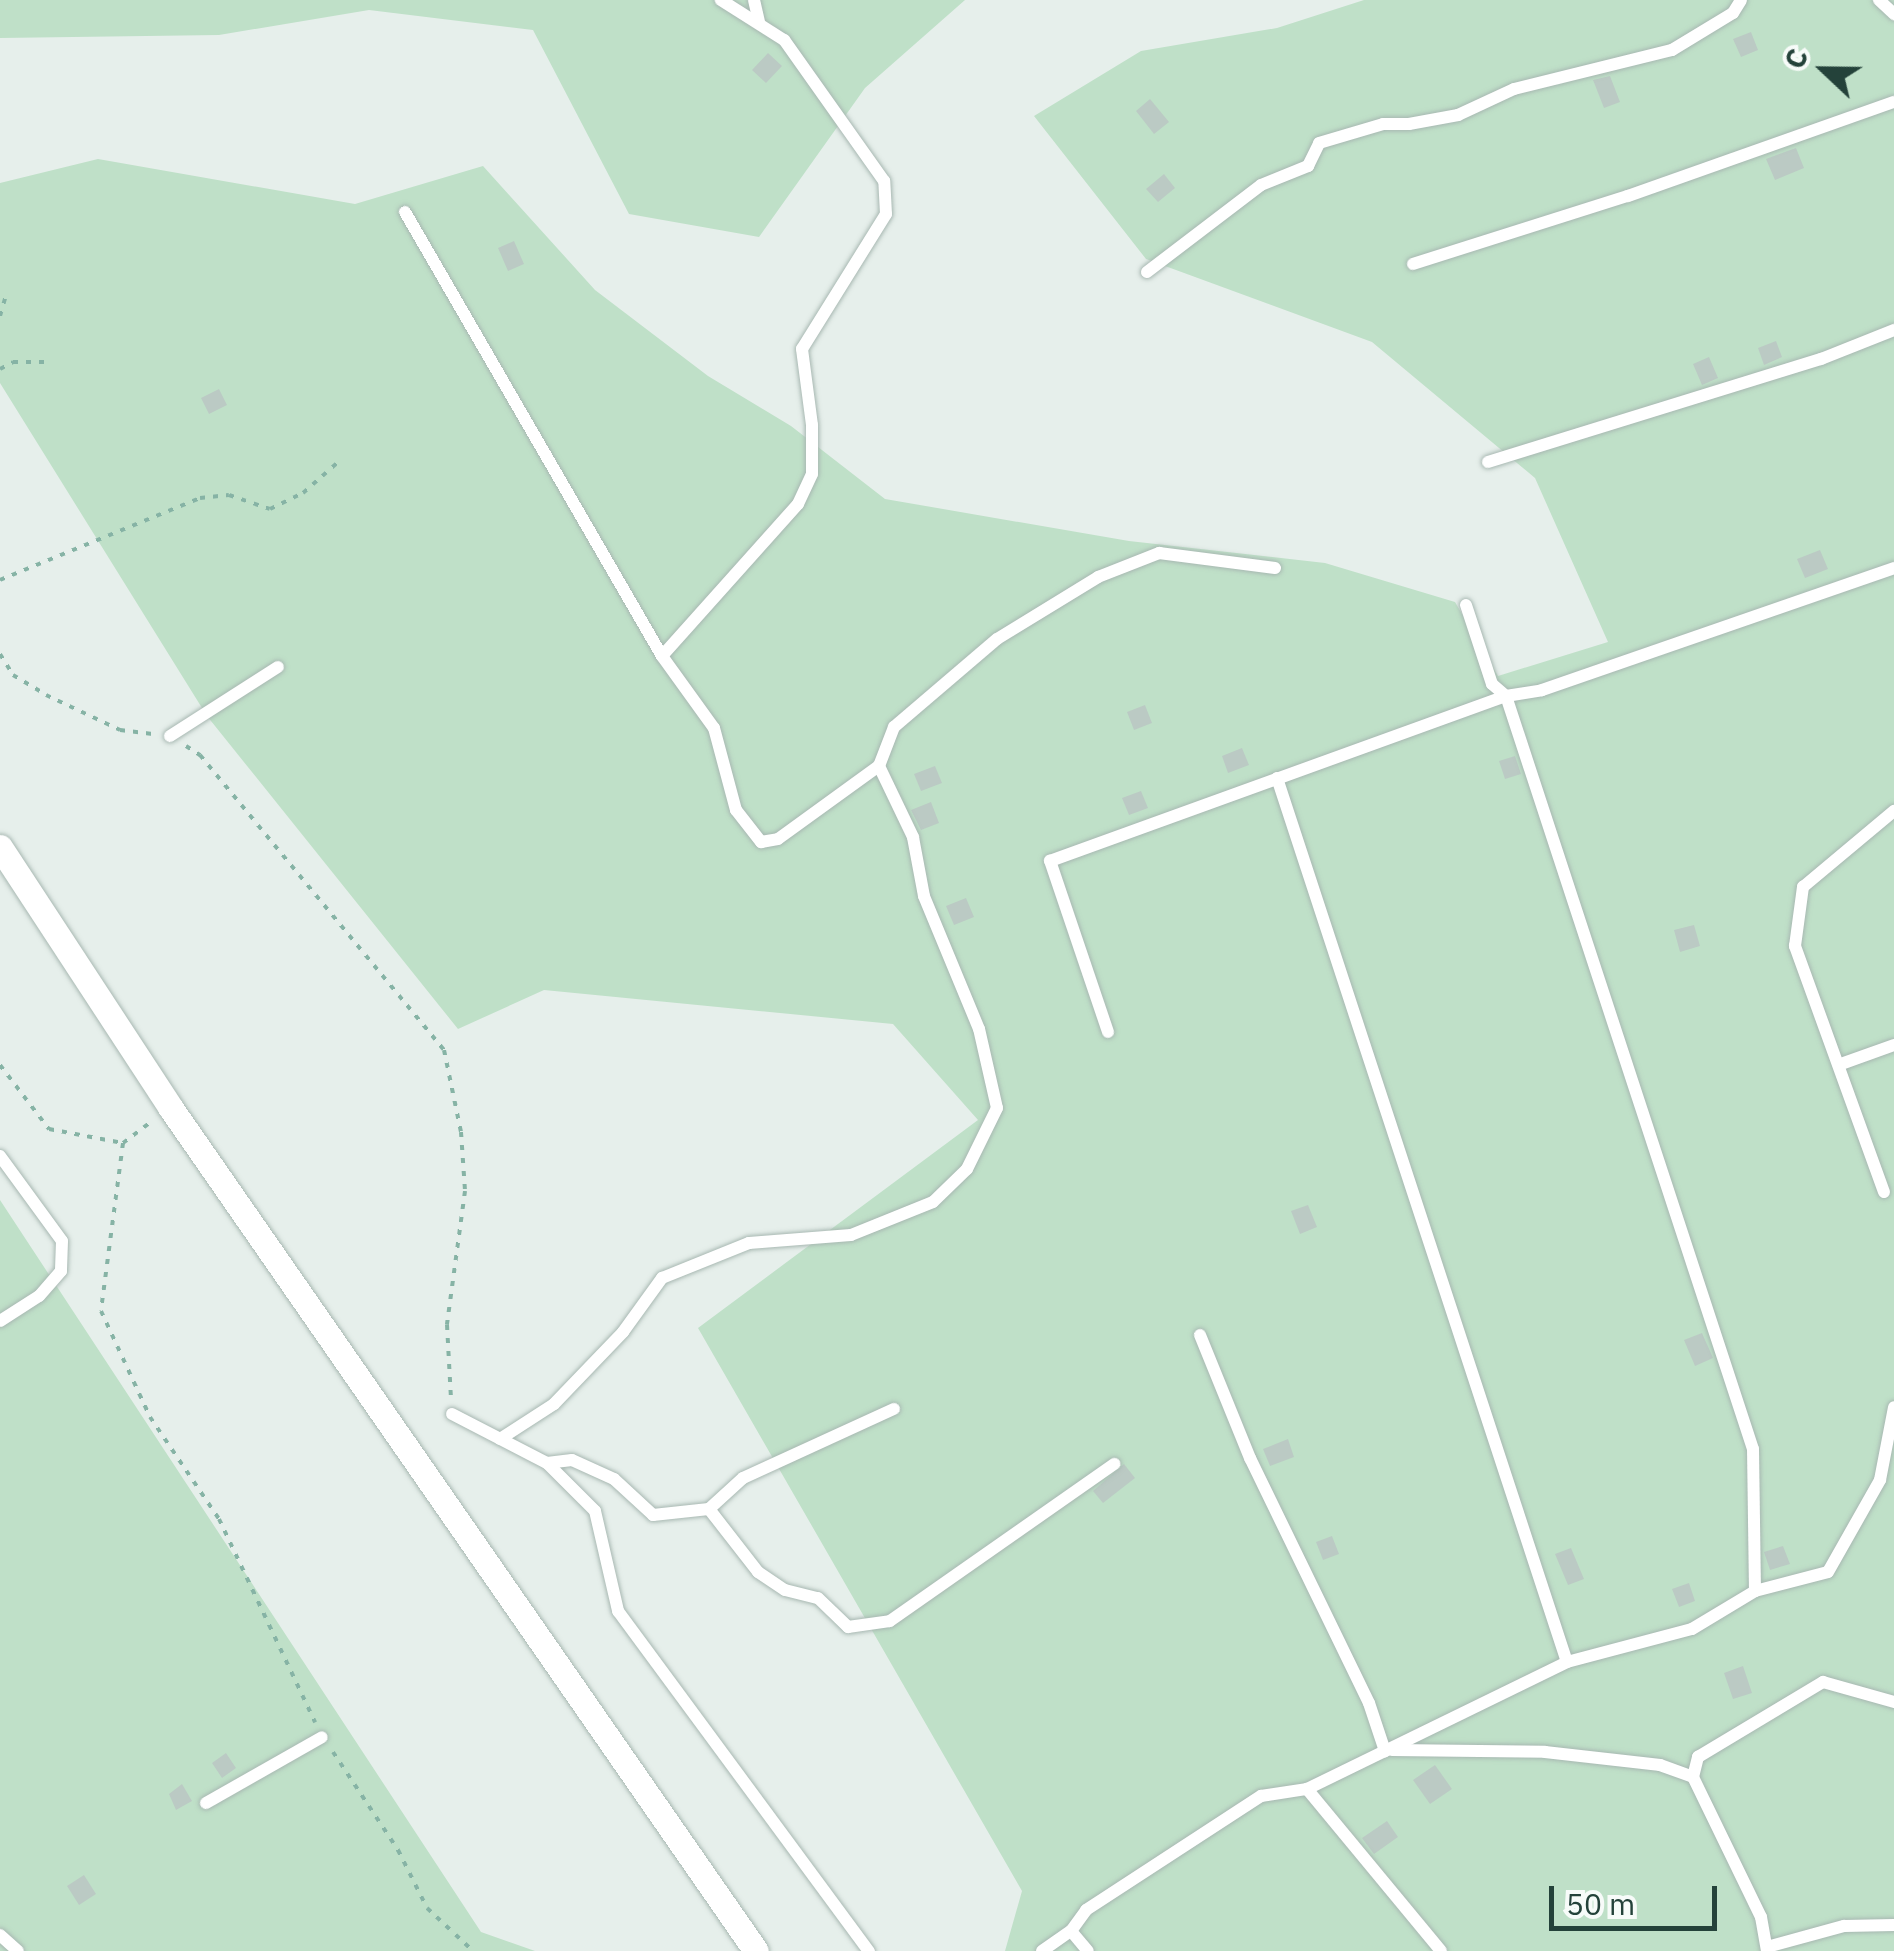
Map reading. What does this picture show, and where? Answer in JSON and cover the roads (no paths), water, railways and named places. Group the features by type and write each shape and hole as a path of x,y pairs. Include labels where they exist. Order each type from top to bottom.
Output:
{"street":[{"path":"3,859 170,1107 756,1951"}],"lane":[{"path":"662,656 798,504 812,474 812,426 802,348 886,214 884,181 784,40 721,0"},
{"path":"754,0 759,21"},
{"path":"1147,272 1260,185 1308,166 1319,143 1383,124 1409,124 1458,115 1514,89 1672,50 1733,13 1741,0"},
{"path":"1879,0 1894,14"},
{"path":"1412,264 1628,196 1894,102"},
{"path":"404,212 662,656 714,728 736,810 761,842 778,839 879,766 894,727 909,714 998,639 1098,577 1159,553 1275,568"},
{"path":"1488,462 1821,359 1894,330"},
{"path":"1108,1032 1050,861 1506,696 1542,690 1894,568"},
{"path":"1466,605 1492,684 1506,696 1753,1449 1755,1591"},
{"path":"170,736 278,667"},
{"path":"500,1439 554,1404 624,1332 662,1278 749,1242 851,1235 933,1202 967,1169 996,1108 979,1030 924,896 913,836 879,766"},
{"path":"1277,778 1567,1662"},
{"path":"1884,1192 1842,1064 1795,946 1803,887 1894,811"},
{"path":"1842,1064 1894,1046"},
{"path":"0,1156 62,1241 62,1256 61,1271 39,1296 0,1320"},
{"path":"1200,1334 1250,1458 1369,1703 1384,1751"},
{"path":"1042,1951 1070,1932 1086,1910 1261,1796 1308,1788 1567,1662 1692,1629 1755,1591 1828,1572 1880,1480 1894,1408"},
{"path":"547,1463 572,1460 614,1480 653,1515 709,1508 744,1478 894,1409"},
{"path":"452,1414 547,1463 596,1511 618,1611 869,1951"},
{"path":"709,1508 758,1572 785,1590 818,1598 848,1628 890,1621 1114,1464"},
{"path":"1894,1702 1823,1682 1698,1756 1693,1777 1761,1916 1767,1949 1844,1926 1894,1925"},
{"path":"206,1803 322,1737"},
{"path":"1384,1751 1545,1752 1660,1765 1693,1777"},
{"path":"1308,1788 1441,1951"},
{"path":"1070,1932 1088,1951"},
{"path":"0,1935 18,1951"}]}
